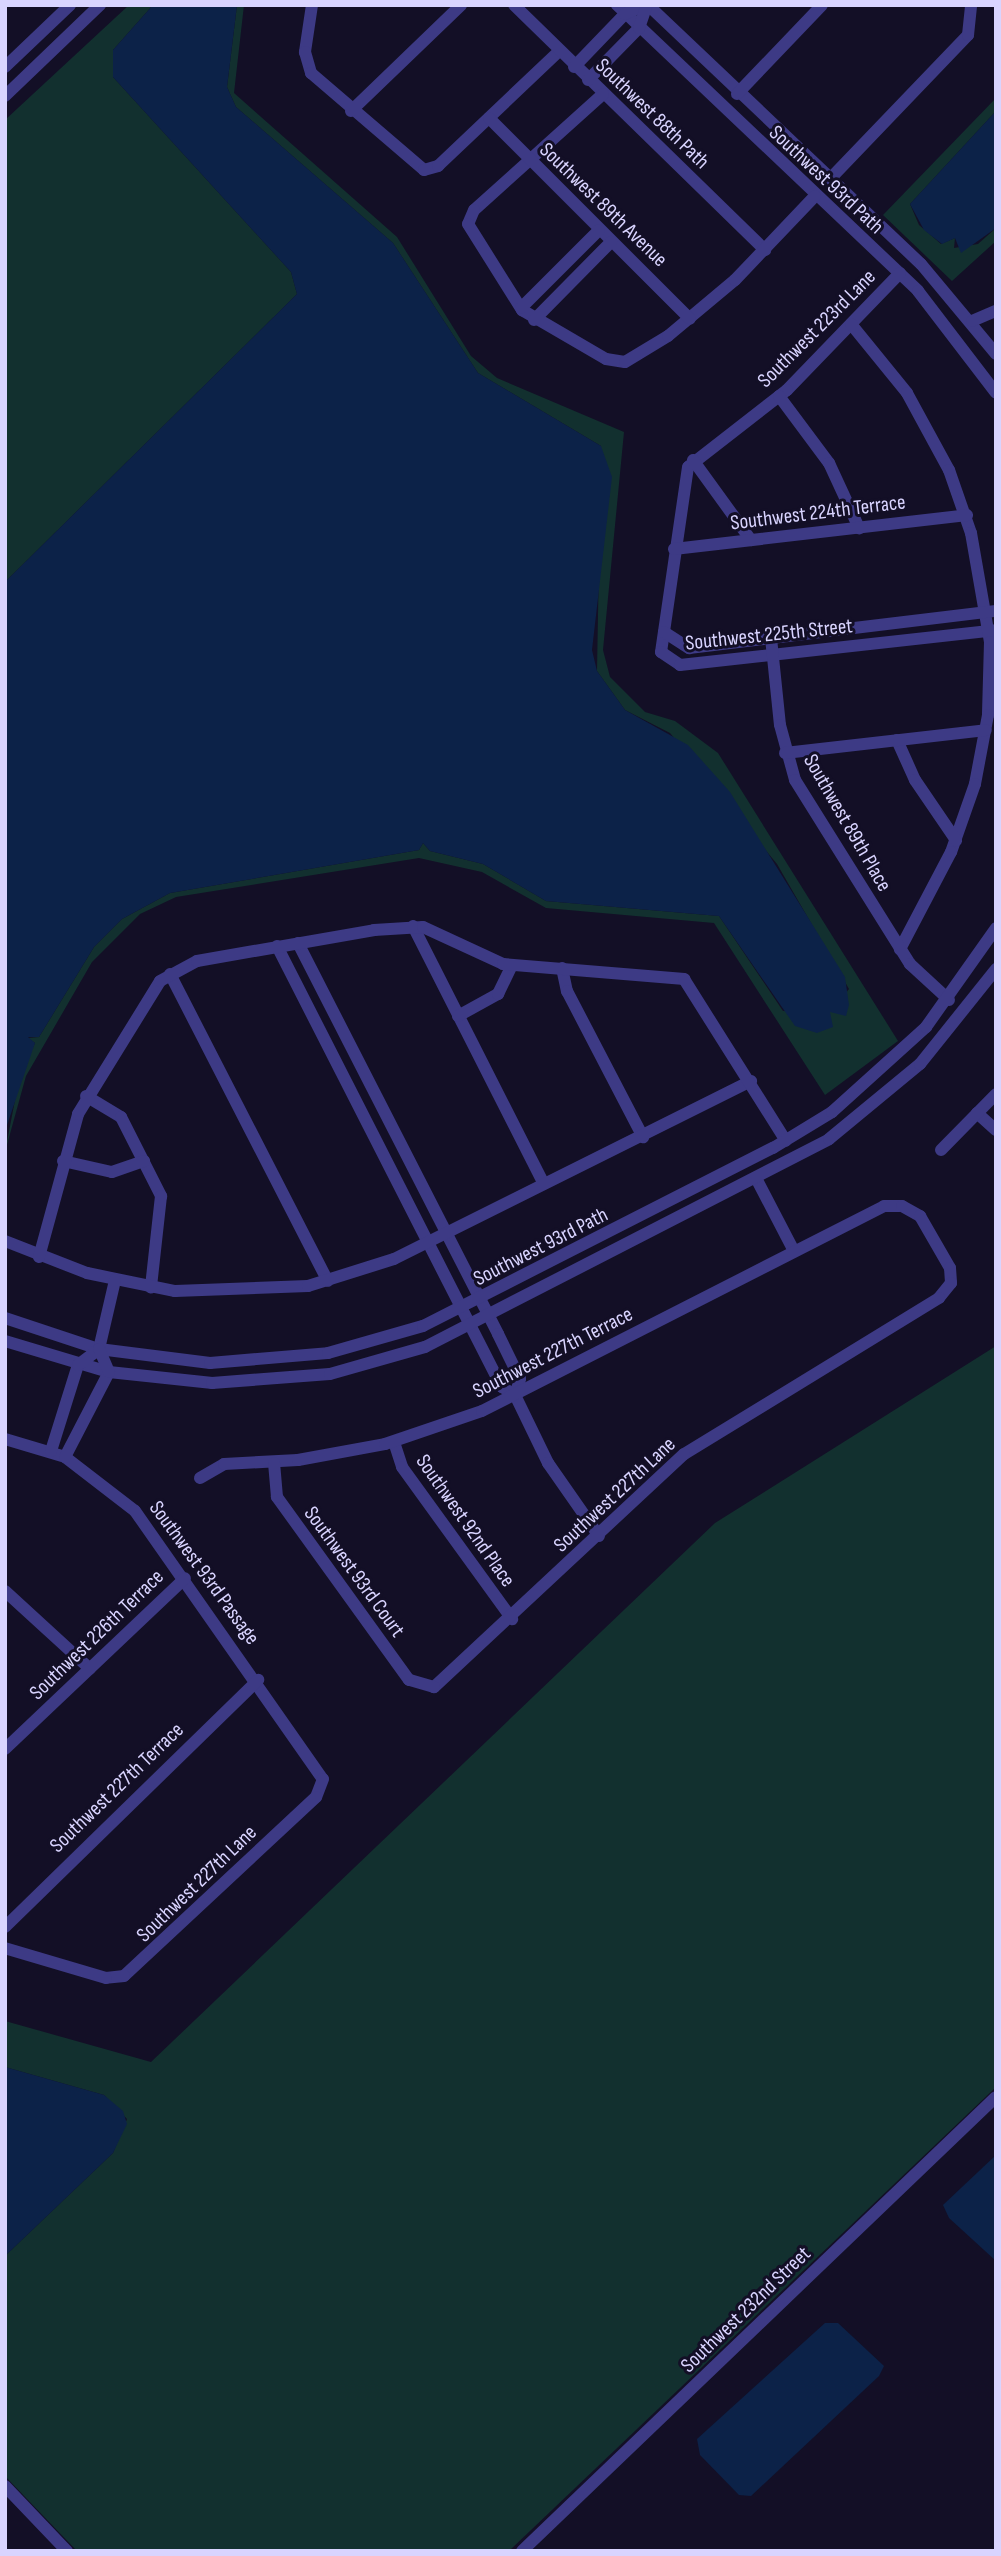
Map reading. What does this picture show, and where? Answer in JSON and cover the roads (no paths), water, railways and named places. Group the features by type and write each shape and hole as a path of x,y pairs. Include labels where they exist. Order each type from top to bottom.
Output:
{"street":[{"path":"5,67 70,5"},
{"path":"5,96 100,5"},
{"path":"351,111 461,5"},
{"name":"Southwest 88th Path","path":"514,5 558,52 765,250"},
{"path":"575,67 621,9 647,5 639,28 588,80"},
{"name":"Southwest 93rd Path","path":"647,5 972,321 996,354"},
{"path":"737,94 822,5"},
{"path":"829,180 973,24 971,5"},
{"path":"312,6 307,66 351,111 417,167 429,170 489,118 558,52"},
{"name":"Southwest 93rd Path","path":"621,9 815,196 900,273 957,335 996,393"},
{"path":"603,94 468,221 521,308 534,320 619,363 690,318 765,250 815,196"},
{"name":"Southwest 89th Avenue","path":"489,118 690,318"},
{"path":"521,308 599,230"},
{"path":"534,320 611,242"},
{"name":"Southwest 223rd Lane","path":"692,460 779,396 900,273"},
{"path":"972,321 996,310"},
{"path":"851,324 916,407 967,515 991,611 993,631 986,730 956,840 900,949"},
{"path":"779,396 830,463 859,528"},
{"path":"664,632 683,479 692,460 751,540"},
{"name":"Southwest 224th Terrace","path":"674,549 967,515"},
{"name":"Southwest 225th Street","path":"991,611 685,648 664,632 661,652 674,665 993,631"},
{"name":"Southwest 89th Place","path":"771,638 785,753 799,786 900,949 948,1000"},
{"path":"785,753 986,730"},
{"path":"897,740 921,790 956,840"},
{"path":"413,926 544,1184"},
{"path":"39,1256 63,1161 86,1096 144,1001 170,974 198,961 277,946 413,926 512,965 684,979 751,1081 786,1141"},
{"name":"Southwest 93rd Path","path":"5,1318 99,1349 190,1362 289,1359 386,1339 463,1308 786,1141 870,1082 948,1000 991,948 995,930"},
{"path":"298,943 520,1379 515,1395"},
{"path":"277,946 430,1240 502,1387 515,1395 548,1463 599,1535"},
{"path":"458,1016 498,993 512,965"},
{"path":"562,968 567,991 643,1137"},
{"name":"Southwest 93rd Path","path":"5,1341 78,1365 109,1372 192,1383 291,1380 378,1363 474,1327 757,1180 829,1139 891,1091 947,1035 996,969"},
{"path":"170,974 328,1281"},
{"path":"5,1241 39,1256 115,1280 151,1287 222,1293 328,1281 447,1232 643,1137 751,1081"},
{"path":"941,1150 996,1094"},
{"path":"86,1096 121,1117 145,1161 163,1206 151,1287"},
{"path":"977,1113 996,1130"},
{"path":"63,1161 112,1172 145,1161"},
{"path":"757,1180 794,1251"},
{"name":"Southwest 227th Terrace","path":"200,1478 224,1464 274,1463 394,1442 515,1395 879,1208 905,1207 938,1239 951,1283"},
{"path":"65,1457 109,1372 99,1349 115,1280"},
{"name":"Southwest 227th Lane","path":"428,1688 445,1681 684,1454 939,1298 951,1283"},
{"path":"51,1451 78,1365 99,1349"},
{"name":"Southwest 93rd Passage","path":"5,1439 65,1457 127,1502 321,1768 323,1783"},
{"name":"Southwest 92nd Place","path":"394,1442 402,1467 512,1619"},
{"name":"Southwest 93rd Court","path":"274,1463 277,1497 409,1680 428,1688"},
{"name":"Southwest 226th Terrace","path":"5,1749 185,1578"},
{"path":"5,1591 90,1669"},
{"name":"Southwest 227th Terrace","path":"5,1927 258,1680"},
{"name":"Southwest 227th Lane","path":"5,1948 122,1978 323,1783"},
{"name":"Southwest 232nd Street","path":"522,2551 996,2097"},
{"path":"5,2486 67,2551"}],"water":[{"path":"153,5 237,5 227,87 236,107 393,243 478,373 601,446 612,477 592,650 597,671 625,710 688,745 730,792 845,977 849,1005 846,1016 830,1012 833,1027 817,1033 795,1026 719,916 546,901 483,864 430,851 423,843 419,850 170,893 122,919 94,947 39,1037 28,1037 35,1043 5,1131 5,582 297,294 291,272 113,77 113,50"},
{"path":"996,111 996,228 961,253 955,238 942,244 924,230 910,204"},
{"path":"5,2067 104,2095 123,2111 127,2124 113,2153 5,2256"},
{"path":"996,2155 996,2261 949,2218 943,2205"},
{"path":"825,2323 838,2323 884,2366 879,2376 751,2496 739,2495 700,2455 697,2439"}]}
